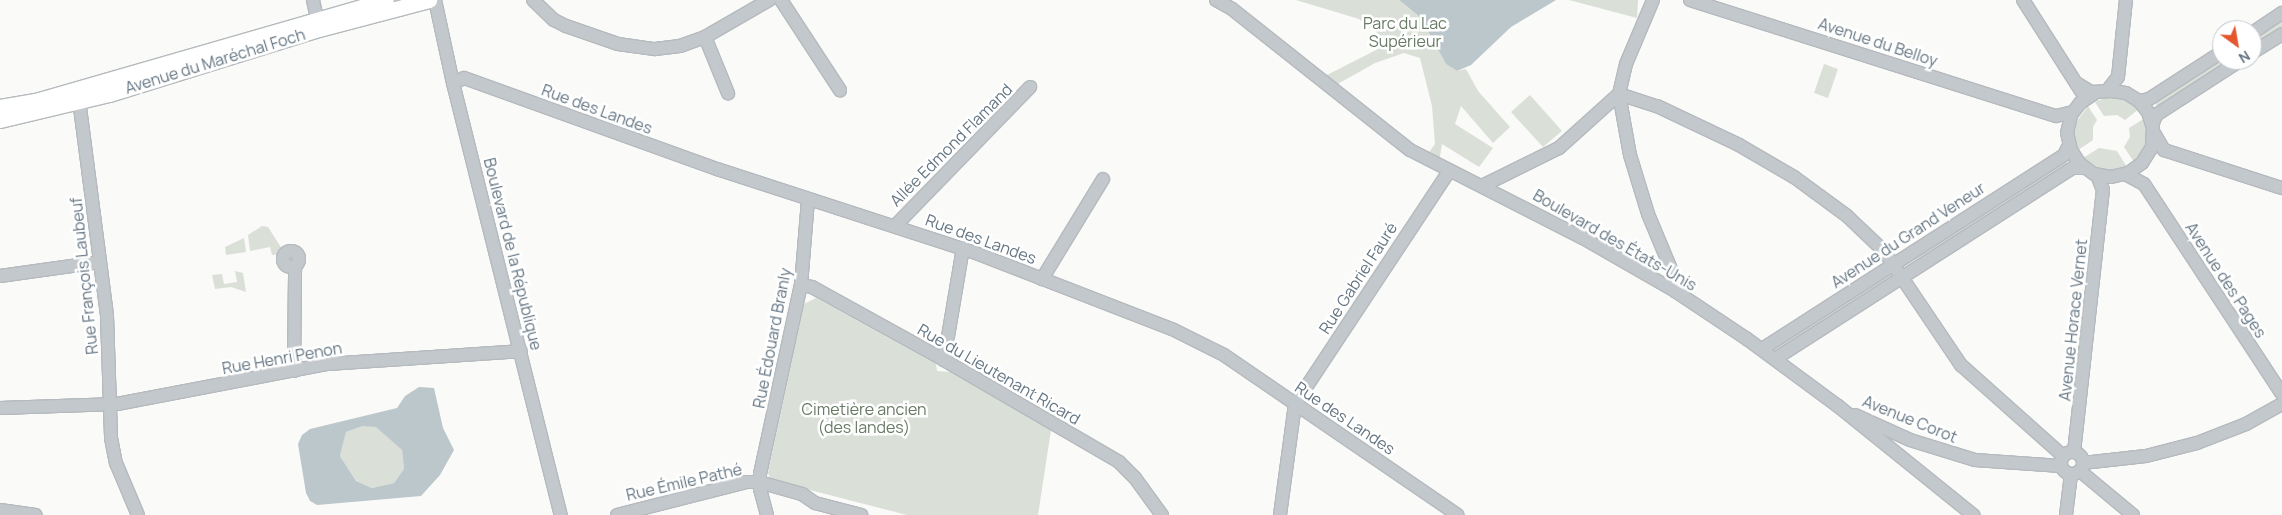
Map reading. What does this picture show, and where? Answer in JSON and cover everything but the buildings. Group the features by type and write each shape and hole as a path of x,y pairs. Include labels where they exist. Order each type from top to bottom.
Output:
{"main road":[{"name":"Avenue du Maréchal Foch","path":"0,120 318,24 386,0"},
{"name":"Avenue du Maréchal Foch","path":"318,24 429,0"},
{"name":"Avenue du Maréchal Foch","path":"0,108 79,95"}],"street":[{"path":"313,0 318,24"},
{"name":"Boulevard de la République","path":"435,0 453,83 561,515"},
{"path":"533,0 554,20 566,26 632,47 667,48 705,37 769,0"},
{"path":"781,0 840,90"},
{"name":"Boulevard des États-Unis","path":"1216,0 1230,4 1410,150 1583,238 1674,291 1762,349 1838,406 1899,458 1973,515"},
{"path":"1653,0 1626,64 1619,94 1630,155 1648,214 1676,281 1674,291"},
{"name":"Avenue du Belloy","path":"1690,0 2056,116"},
{"path":"2023,0 2078,84 2101,92 2126,93 2139,101 2164,150 2282,188"},
{"path":"2126,0 2118,77 2126,93"},
{"path":"2262,26 2282,13"},
{"path":"2262,47 2282,34"},
{"path":"705,37 728,93"},
{"path":"2139,101 2149,99 2212,58"},
{"path":"2078,84 2076,108 2068,129 2069,145 2084,168 2097,175 2121,175 2144,184 2145,160 2156,115 2226,70"},
{"path":"2068,129 2056,116 2076,108 2101,92 2118,77"},
{"name":"Rue des Landes","path":"453,83 464,78 808,199 963,248 1199,342 1295,404 1458,515"},
{"name":"Allée Edmond Flamand","path":"895,226 1030,87"},
{"path":"1482,186 1559,148 1619,94"},
{"path":"1619,94 1679,115 1772,164 1846,215 1874,240 1894,264 1961,364 2072,464 2133,515"},
{"name":"Rue François Laubeuf","path":"79,95 107,316 113,453 138,515"},
{"name":"Avenue du Grand Veneur","path":"1762,349 2064,154 2069,145"},
{"path":"2097,175 2103,190 2121,175 2164,150"},
{"name":"Avenue du Grand Veneur","path":"1775,359 2072,168 2084,168"},
{"name":"Rue Gabriel Fauré","path":"1295,404 1449,171"},
{"path":"1042,278 1103,179"},
{"name":"Avenue des Pages","path":"2144,184 2282,394"},
{"name":"Avenue Horace Vernet","path":"2066,515 2103,190"},
{"name":"Rue Édouard Branly","path":"760,482 801,285 808,199"},
{"path":"944,360 963,248"},
{"path":"0,276 100,262"},
{"path":"294,371 295,267"},
{"name":"Rue du Lieutenant Ricard","path":"801,285 812,287 944,360 1124,466 1162,515"},
{"name":"Rue Henri Penon","path":"0,408 110,404 326,364 521,351"},
{"path":"1280,515 1295,404"},
{"name":"Avenue Corot","path":"1838,406 1910,440 1975,460 2072,464 2146,456 2197,442 2246,424 2282,404"},
{"path":"1899,458 1910,440"},
{"name":"Rue Émile Pathé","path":"616,515 746,482 760,482"},
{"path":"767,515 760,482 802,494 815,503 861,515"},
{"path":"0,510 36,515"}],"green space":[{"name":"Parc du Lac Supérieur","path":"1296,0 1399,0 1423,20 1446,64 1457,71 1466,69 1478,91 1510,127 1493,143 1461,106 1455,124 1493,148 1479,167 1442,144 1439,162 1427,155 1435,144 1432,106 1420,58 1404,53 1375,63 1336,85 1325,76 1384,46 1384,38 1359,19"},
{"path":"1569,0 1638,0 1637,18"},
{"path":"2282,17 2282,30 2262,43 2262,30"},
{"path":"2212,62 2212,70 2219,70 2159,109 2153,100"},
{"path":"1824,64 1838,69 1828,98 1814,93"},
{"path":"1530,95 1562,131 1543,147 1511,112"},
{"path":"2107,97 2125,99 2139,109 2125,120 2117,115 2104,116 2095,102"},
{"path":"2088,106 2097,120 2093,127 2093,140 2078,150 2074,133 2077,121"},
{"path":"2145,118 2147,143 2134,162 2124,147 2130,137 2129,128"},
{"path":"2099,148 2117,151 2127,167 2115,171 2102,170 2083,158"},
{"path":"2063,157 2069,167 1902,268 1902,266"},
{"path":"262,226 268,227 282,249 278,254 272,255 270,247 250,251 248,235"},
{"path":"244,238 246,252 226,255 225,247"},
{"path":"235,271 243,273 246,292 231,287 215,289 212,275 222,274 224,284 237,282"},
{"path":"1888,271 1896,275 1773,353 1771,347"},
{"name":"Cimetière ancien (des landes)","path":"816,298 936,364 937,371 950,372 1051,430 1038,515 907,515 771,480 768,473 804,304"},
{"path":"363,426 376,426 402,450 404,469 394,483 372,488 356,481 340,456 346,432"}],"shaded area":[{"path":"1399,0 1556,0 1511,27 1471,65 1457,71 1446,64 1421,18"},
{"path":"419,387 434,388 443,428 454,450 440,475 421,496 317,505 310,501 306,493 298,444 302,435 310,429 397,408 405,396","holes":["363,426 376,427 402,450 404,469 394,483 372,488 356,481 340,456 346,432"]}]}
